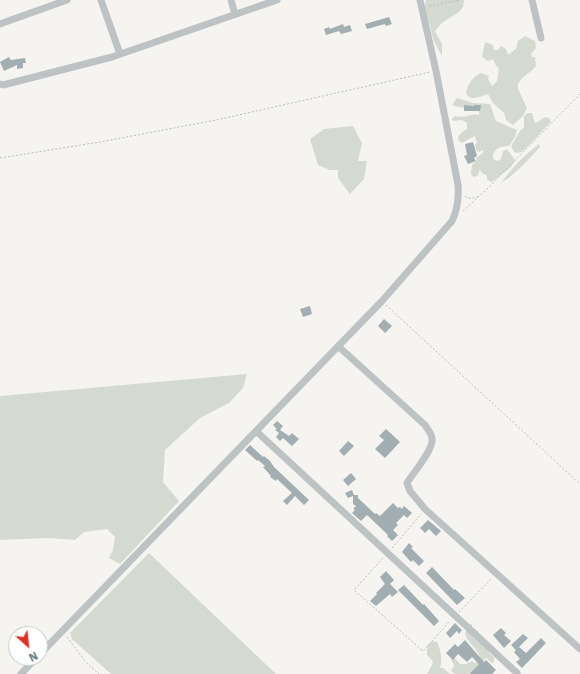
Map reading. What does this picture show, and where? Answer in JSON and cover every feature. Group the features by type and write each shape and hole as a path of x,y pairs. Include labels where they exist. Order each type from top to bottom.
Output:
{"street":[{"path":"0,24 67,0"},
{"path":"101,0 120,54"},
{"path":"231,0 235,14"},
{"path":"0,84 3,85 92,63 277,0"},
{"path":"532,0 542,38"},
{"path":"48,646 382,301 452,221 457,210 458,191 436,71 421,4"},
{"path":"338,346 425,425 430,433 433,441 407,483 410,491 425,509 580,649"},
{"path":"256,431 517,673"},
{"path":"21,674 28,666"}],"path":[{"path":"421,4 460,0"},
{"path":"0,158 100,142 216,120 436,71"},
{"path":"463,211 480,196 580,94"},
{"path":"458,191 467,198 480,196"},
{"path":"382,301 580,484"},
{"path":"354,590 423,651"},
{"path":"63,631 85,661 99,674"}],"shaded area":[{"path":"426,0 464,0 463,7 459,12 442,23 435,31 442,44 442,56 432,35 425,10"},
{"path":"525,36 535,41 536,48 531,54 532,57 535,57 536,66 522,78 518,84 518,89 527,108 523,116 513,125 506,120 504,113 493,103 488,94 471,98 466,94 470,82 481,73 489,76 488,79 492,86 497,81 499,68 496,66 493,59 488,61 482,57 485,42 493,45 494,50 498,50 501,46 506,49 508,55 516,49 518,41"},
{"path":"457,98 473,103 490,104 496,121 517,130 515,137 509,146 495,150 493,156 493,159 498,161 501,159 503,151 507,149 515,160 511,167 492,182 487,180 487,176 481,172 480,169 478,175 475,177 472,176 472,165 477,160 476,158 483,153 483,150 479,152 476,150 475,144 477,143 475,136 462,143 459,141 458,137 467,129 467,123 462,120 453,121 452,119 455,116 463,117 479,115 479,109 452,105"},
{"path":"528,113 532,113 535,123 545,117 549,118 551,122 524,150 519,153 514,152 511,146 524,127 524,116"},
{"path":"353,126 362,143 358,161 367,161 364,179 350,194 338,178 338,170 330,170 318,165 310,139 324,129"},
{"path":"539,144 540,147 526,162 501,183 518,162"},
{"path":"247,374 243,388 229,403 200,418 165,450 163,482 179,501 120,564 109,558 113,550 115,537 107,529 84,532 75,540 49,538 0,540 0,396"},
{"path":"149,553 276,674 111,674 72,639 70,633"},
{"path":"472,624 472,628 478,631 490,654 494,657 494,662 492,663 486,658 468,674 455,674 451,671 454,666 451,658 454,657 460,664 466,664 472,661 475,663 480,659 478,652 468,640 465,633 469,625"},
{"path":"432,641 437,642 439,647 441,658 440,668 443,668 450,674 427,674 433,663 427,655 427,646"}],"building":[{"path":"389,17 392,24 386,26 385,24 367,29 365,24"},
{"path":"343,24 344,27 350,25 352,31 341,34 339,31 326,35 324,29 329,27 330,29"},
{"path":"9,57 11,60 25,58 26,63 23,63 23,68 17,69 17,65 4,71 0,62"},
{"path":"464,105 481,105 480,111 464,111"},
{"path":"473,142 477,156 474,158 476,161 468,164 464,156 467,155 465,144"},
{"path":"310,306 312,314 303,317 300,309"},
{"path":"384,319 392,326 385,333 378,326"},
{"path":"277,421 283,426 280,430 289,436 292,433 299,439 292,446 283,438 280,441 276,437 279,433 275,430 277,429 273,425"},
{"path":"386,429 400,442 385,458 375,449 384,440 379,436"},
{"path":"348,441 354,446 344,456 339,451"},
{"path":"250,445 263,457 264,456 270,461 274,467 309,500 304,505 295,496 287,505 283,501 292,493 277,479 276,481 270,477 271,476 263,467 265,466 245,450"},
{"path":"351,473 356,479 348,486 343,480"},
{"path":"352,490 354,495 358,495 358,498 375,514 376,513 380,516 393,503 398,508 400,507 402,509 404,506 412,513 407,518 404,515 396,523 398,525 393,530 398,535 392,541 387,536 388,535 367,515 361,521 352,513 356,506 353,504 353,496 348,498 345,493"},
{"path":"428,520 441,531 436,536 429,529 425,533 420,528"},
{"path":"409,543 413,547 411,548 424,561 419,566 413,560 411,562 402,552"},
{"path":"432,567 454,590 455,589 465,598 457,605 426,573"},
{"path":"386,571 394,580 390,584 398,592 392,597 390,594 376,606 370,601 385,584 380,577"},
{"path":"404,585 439,621 434,626 398,590"},
{"path":"455,623 462,630 459,634 457,631 450,638 446,633"},
{"path":"501,628 506,633 504,635 511,641 504,648 493,635"},
{"path":"523,634 528,638 519,647 526,653 541,638 546,643 522,668 516,662 520,659 514,652 516,650 511,645"},
{"path":"465,640 484,662 486,660 496,670 492,674 469,674 479,664 472,657 467,662 458,654 453,660 446,653 455,644 458,647"}]}
